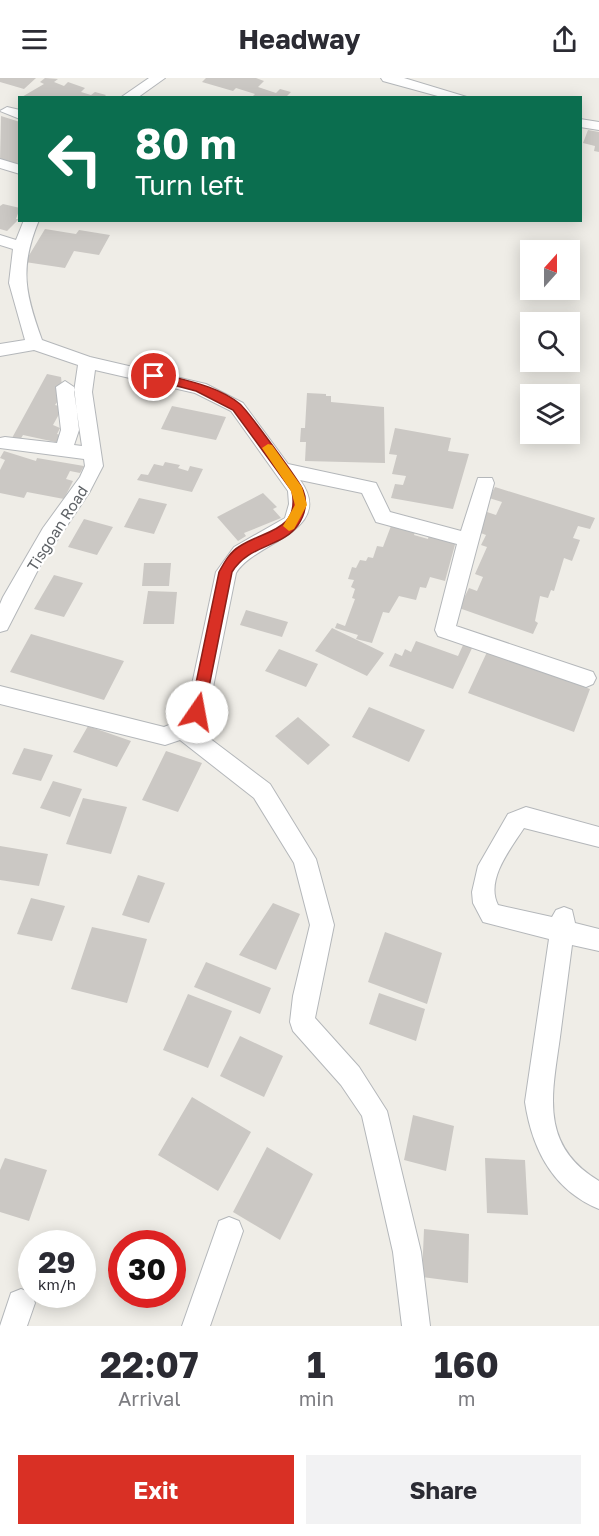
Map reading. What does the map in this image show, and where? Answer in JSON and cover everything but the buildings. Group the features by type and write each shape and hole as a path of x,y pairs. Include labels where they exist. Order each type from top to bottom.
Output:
{"street":[{"path":"130,96 157,78"},
{"path":"388,78 456,96"},
{"path":"582,123 599,126"},
{"path":"0,163 18,169"},
{"path":"31,222 20,246 15,275 21,306 35,344"},
{"path":"0,240 20,246"},
{"path":"0,350 35,344 87,362 200,388 237,407 297,490 301,505 293,523 281,532 245,549 234,558 226,572 197,712 182,729 165,736 16,697 0,695"},
{"name":"Tisgoan Road","path":"0,624 16,590 52,531 90,477 94,454 83,392 87,362"},
{"path":"63,450 70,435 65,387"},
{"path":"5,442 94,454"},
{"path":"283,470 369,488 384,517 468,540"},
{"path":"485,483 445,630 586,678"},
{"path":"182,729 262,791 305,859 322,925 305,996 302,1022 350,1076 374,1111 407,1252 416,1326"},
{"path":"599,837 526,817 521,818 516,821 487,871 484,885 487,909 491,914 562,925 599,940"},
{"path":"562,925 538,1102 540,1125 554,1158 576,1183 599,1196"},
{"path":"196,1326 229,1231"}],"slow traffic":[{"path":"268,448 297,490 301,505 293,523 289,526"}],"route":[{"path":"154,376 200,388 237,407 297,490 301,505 293,523 281,532 245,549 234,558 226,572 197,712"}]}
